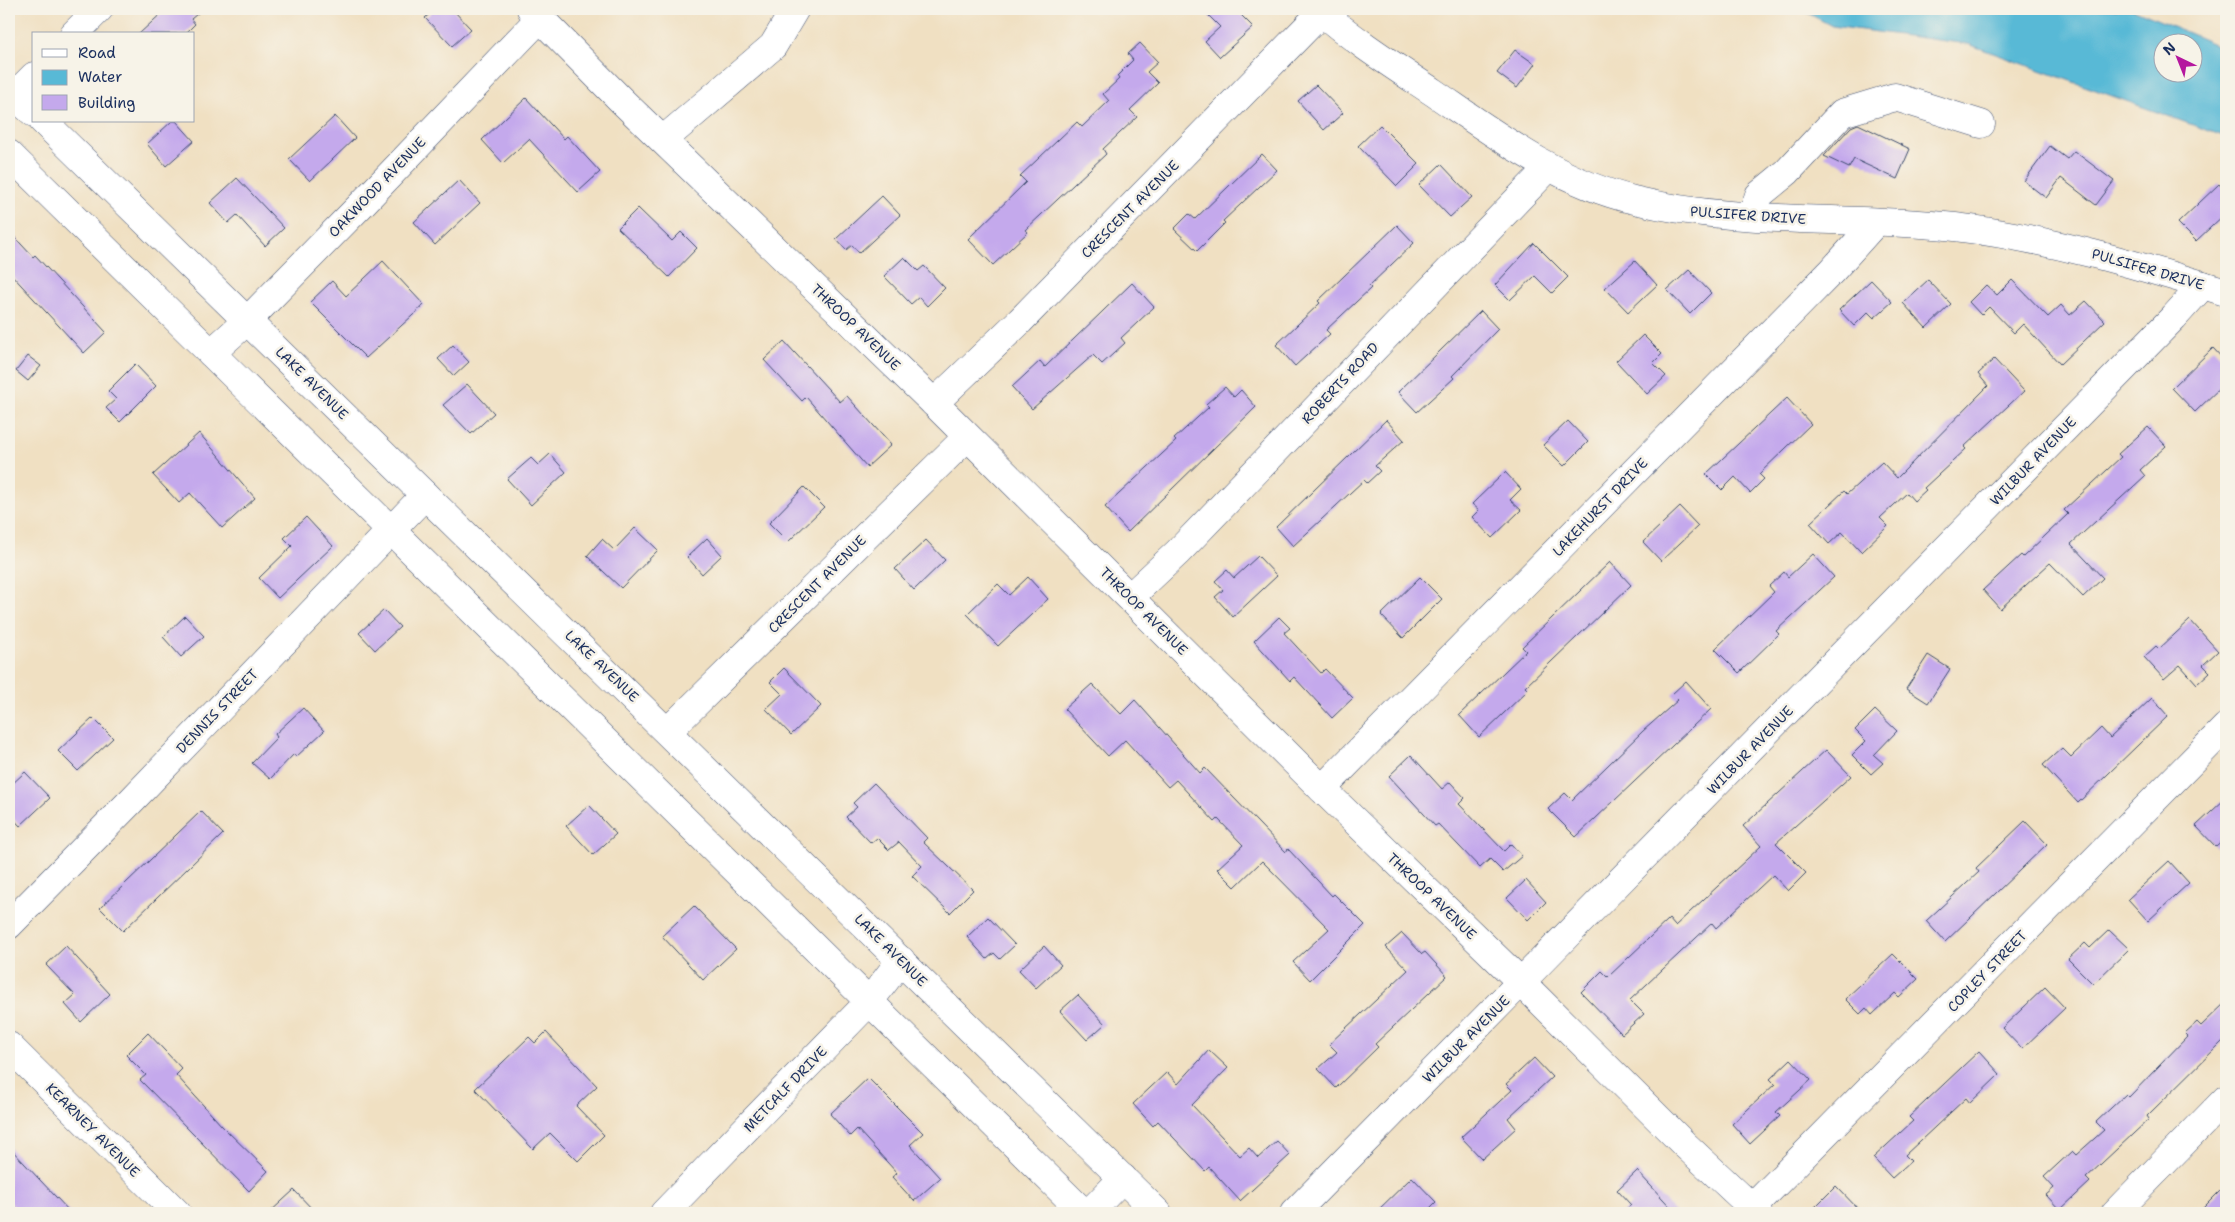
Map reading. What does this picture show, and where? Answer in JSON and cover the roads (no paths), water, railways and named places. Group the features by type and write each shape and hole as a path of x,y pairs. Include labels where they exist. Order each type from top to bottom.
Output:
{"street":[{"path":"76,32 99,9"},
{"path":"663,140 773,46 795,9"},
{"name":"PULSIFER DRIVE","path":"1326,12 1415,80 1548,168 1591,187 1633,200 1680,209 1752,216 1957,227 2070,247 2215,288"},
{"name":"CRESCENT AVENUE","path":"934,403 1020,321 1326,12"},
{"name":"THROOP AVENUE","path":"536,13 663,140 934,403 1322,789 1521,982 1752,1211"},
{"name":"OAKWOOD AVENUE","path":"211,353 248,320 536,13"},
{"path":"19,103 32,80"},
{"path":"1752,216 1759,195 1787,172 1842,113 1895,98 1981,124"},
{"name":"LAKE AVENUE","path":"44,122 668,731 1158,1213"},
{"path":"9,154 1084,1213"},
{"name":"ROBERTS ROAD","path":"1130,597 1178,552 1548,168"},
{"name":"LAKEHURST DRIVE","path":"1322,789 1825,278 1876,222"},
{"name":"WILBUR AVENUE","path":"1294,1213 2154,339 2215,288"},
{"name":"CRESCENT AVENUE","path":"668,731 967,437"},
{"name":"DENNIS STREET","path":"9,925 425,495"},
{"name":"COPLEY STREET","path":"1752,1211 2226,727"},
{"name":"METCALF DRIVE","path":"664,1213 869,1002 901,960"},
{"name":"KEARNEY AVENUE","path":"9,1046 177,1213"},
{"path":"2115,1213 2226,1099"},
{"path":"1089,1213 1123,1178"}],"water":[{"path":"1800,9 2133,9 2186,32 2152,32 2152,82 2202,82 2202,39 2226,49 2226,137 1968,44 1832,26"}]}
